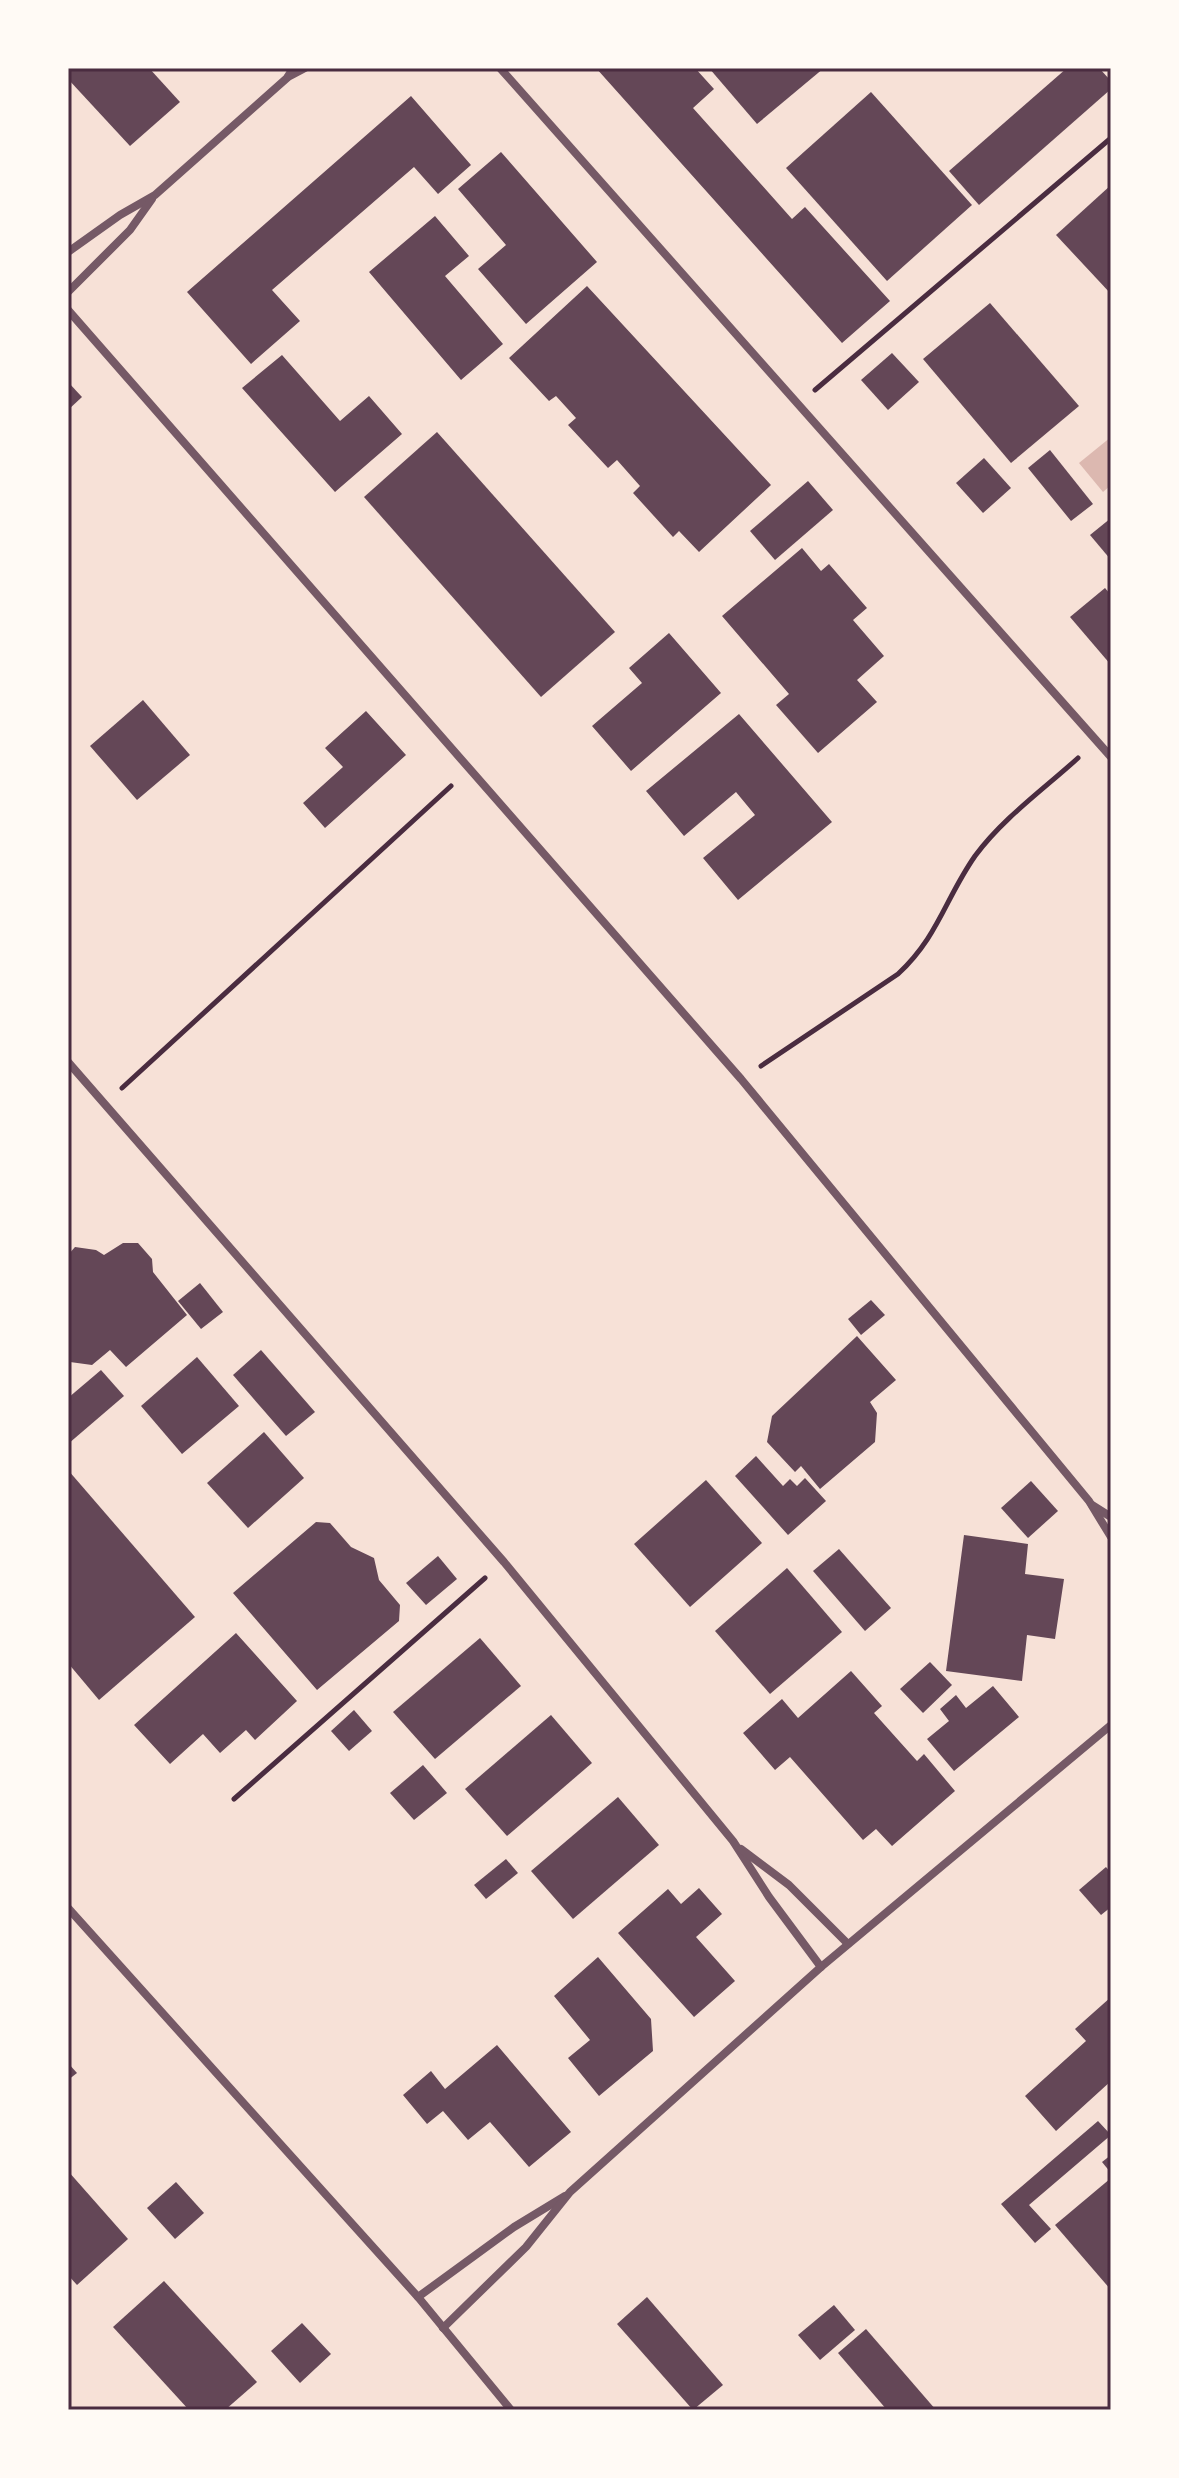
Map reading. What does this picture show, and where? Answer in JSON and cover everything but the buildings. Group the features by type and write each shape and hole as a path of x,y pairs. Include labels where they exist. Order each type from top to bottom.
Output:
{"street":[{"path":"287,78 293,68"},
{"path":"68,252 120,215 155,195 287,78 305,68"},
{"path":"500,68 1111,757"},
{"path":"68,292 130,230 155,195"},
{"path":"68,310 741,1079 1091,1504 1111,1537"},
{"path":"68,1062 504,1562 737,1846 769,1897 821,1967"},
{"path":"1091,1504 1111,1517"},
{"path":"443,2328 526,2247 566,2196 821,1967 1111,1725"},
{"path":"737,1846 789,1885 848,1944"},
{"path":"68,1908 418,2297 511,2410"},
{"path":"418,2297 523,2221 566,2196"}],"path":[{"path":"799,403 1111,138"},
{"path":"741,1079 889,981 914,959 939,923 963,874 987,841 1097,741"},
{"path":"105,1104 469,769"},
{"path":"234,1799 504,1562"}],"shaded area":[{"path":"1111,437 1111,485 1103,492 1079,463"}]}
